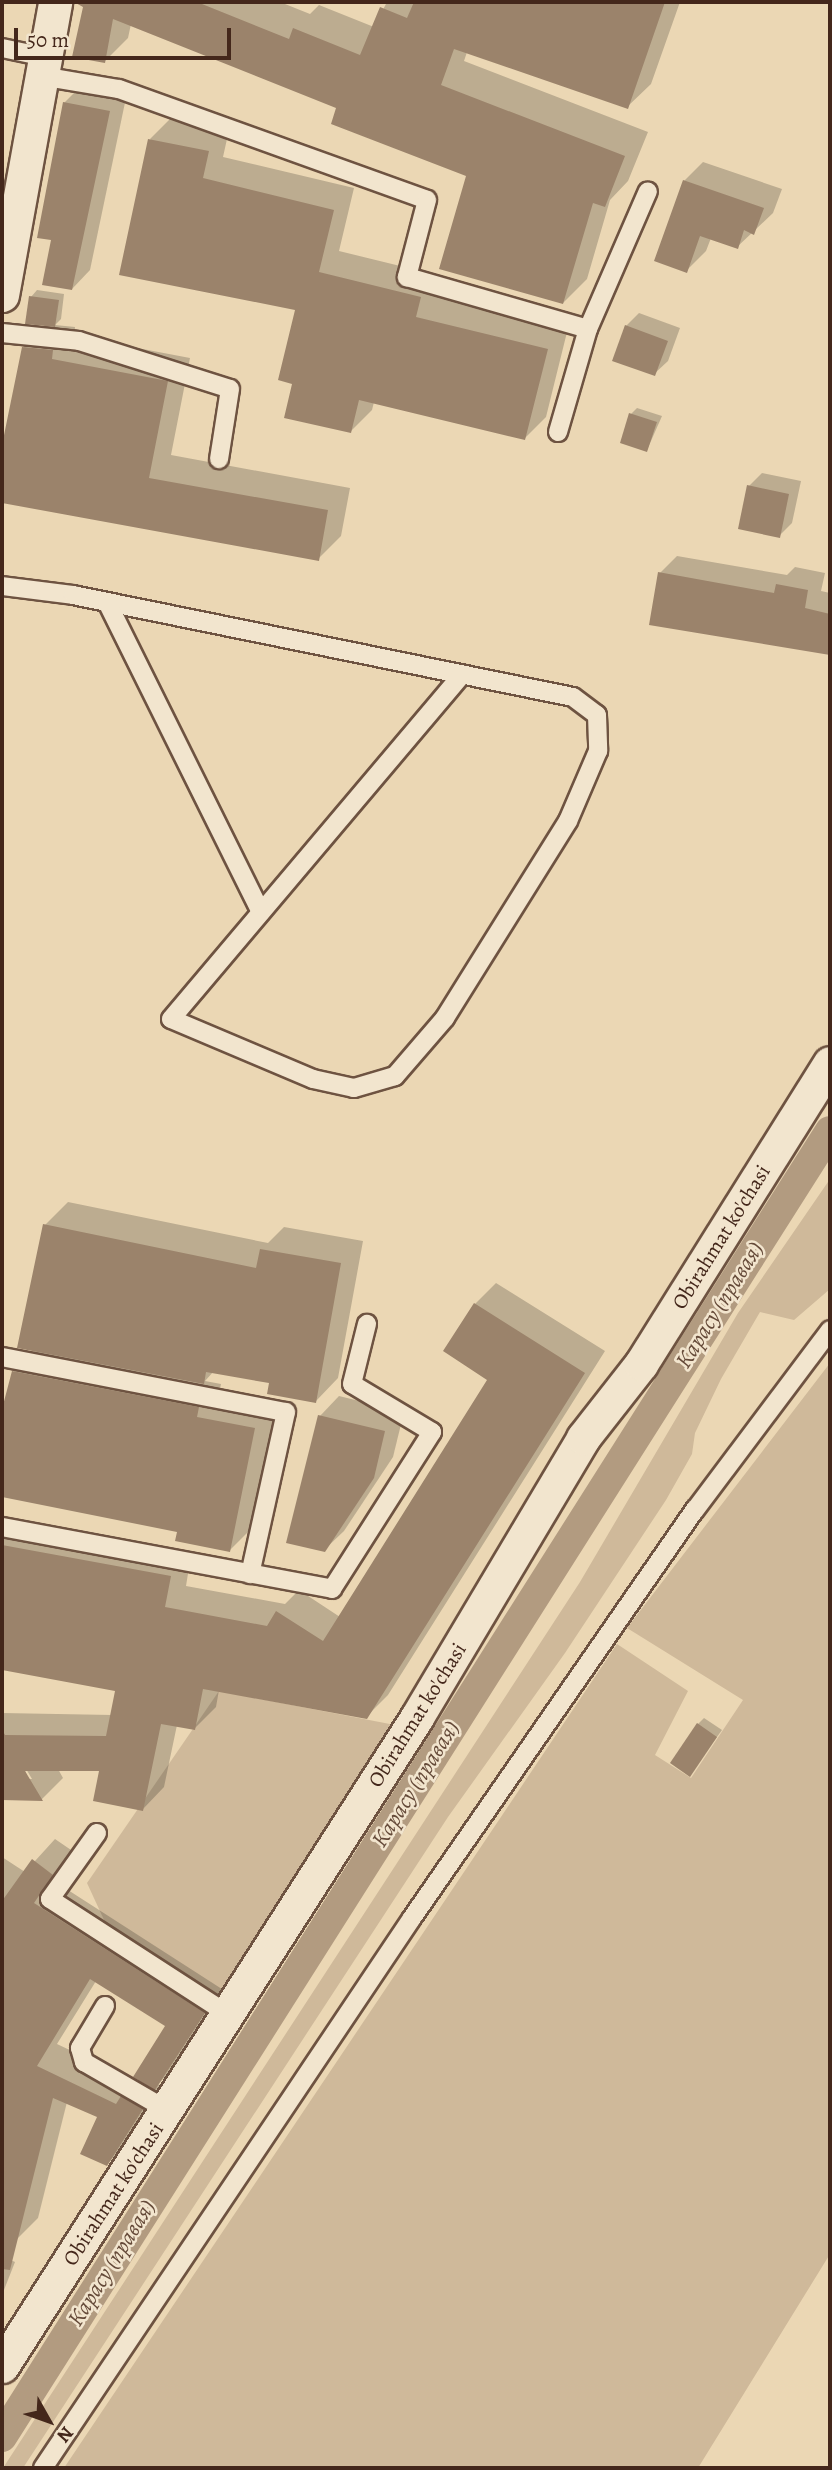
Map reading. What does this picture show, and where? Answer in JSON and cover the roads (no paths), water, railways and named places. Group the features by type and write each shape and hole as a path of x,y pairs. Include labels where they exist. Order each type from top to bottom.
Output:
{"street":[{"path":"2,295 55,2"},
{"name":"Obirahmat ko'chasi","path":"2,2366 229,2015 417,1717 583,1438 641,1364 830,1063"}],"lane":[{"path":"2,48 43,66 119,89 427,200 407,276 588,329"},
{"path":"558,432 588,329 648,191"},
{"path":"2,333 79,341 230,390 219,459"},
{"path":"2,586 107,602 573,697 597,715 598,751 568,821 445,1018 395,1076 354,1088 313,1079 171,1019 462,675"},
{"path":"107,602 261,912"},
{"path":"2,1527 332,1589 432,1432 352,1384 367,1324"},
{"path":"43,2468 412,1918 695,1510 830,1330"},
{"path":"2,1357 286,1412 250,1574"},
{"path":"97,1833 50,1899 229,2015"},
{"path":"105,2006 80,2048 84,2062 167,2110"}],"waterway":[{"name":"Карасу (правая)","path":"2,2437 830,1131"}]}
